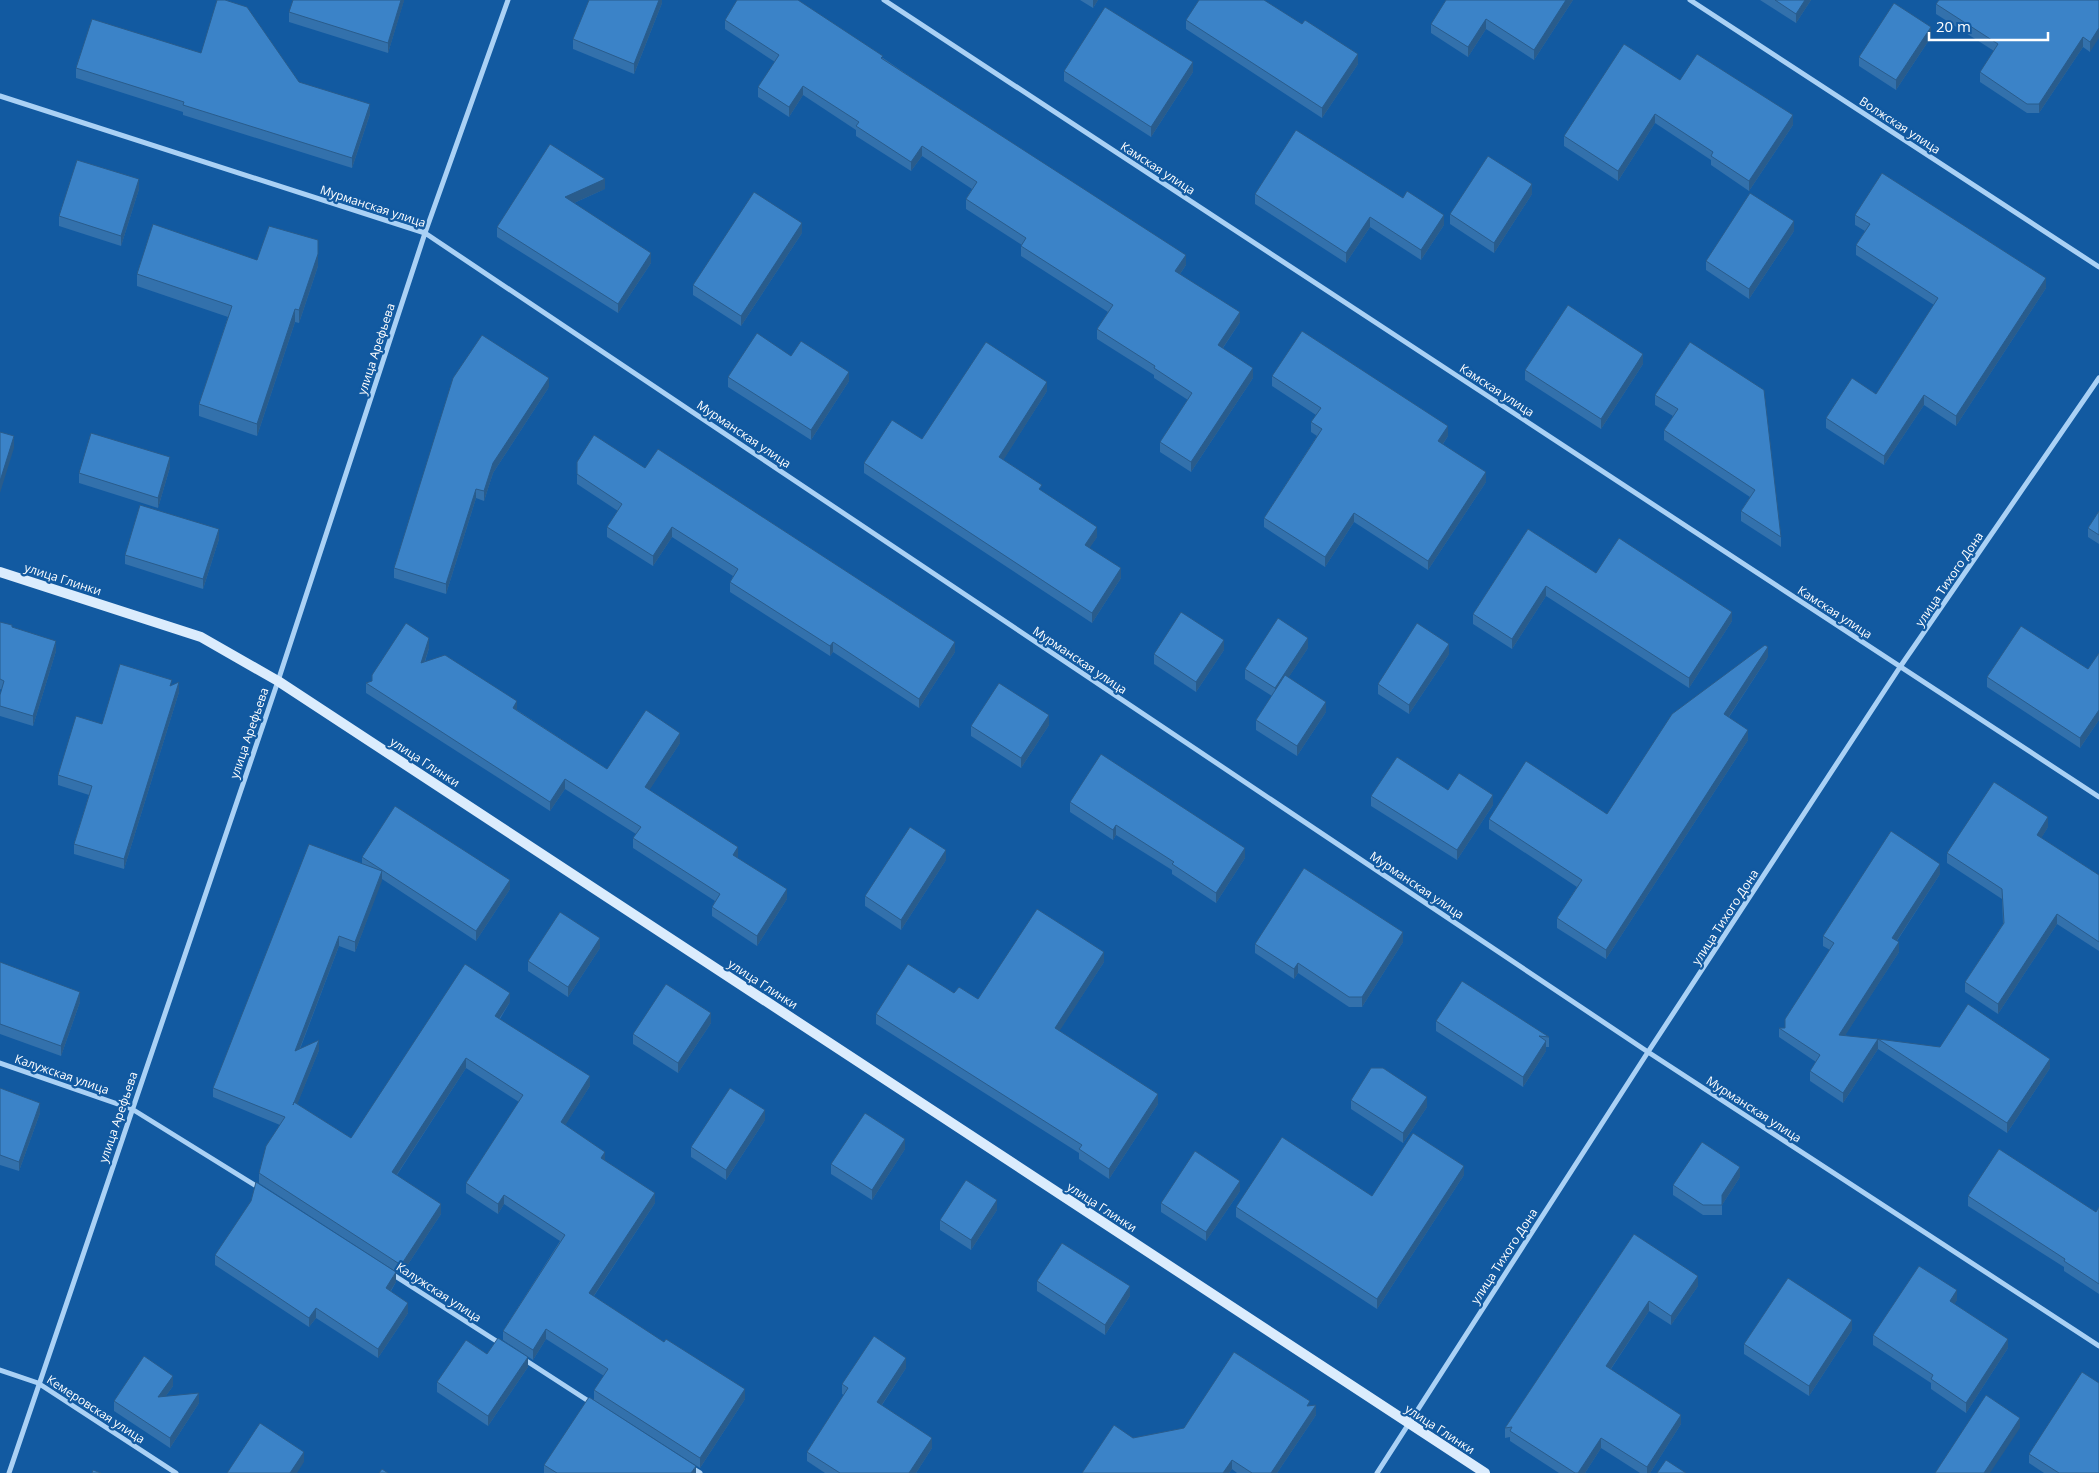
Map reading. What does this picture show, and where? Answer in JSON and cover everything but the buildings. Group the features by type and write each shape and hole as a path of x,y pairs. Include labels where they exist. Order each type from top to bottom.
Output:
{"street":[{"name":"улица Арефьева","path":"9,1473 278,681 425,233 508,0"},
{"name":"Камская улица","path":"884,0 2099,797"},
{"name":"Волжская улица","path":"1690,0 2099,267"},
{"name":"Мурманская улица","path":"0,96 425,233 1648,1052 2099,1346"},
{"name":"улица Тихого Дона","path":"1377,1473 1648,1052 1900,667 2099,378"},
{"name":"улица Глинки","path":"0,572 201,637 278,681 1486,1473"},
{"name":"Калужская улица","path":"0,1063 132,1109 266,1192"},
{"name":"Калужская улица","path":"383,1268 508,1349"},
{"path":"516,1354 600,1408"},
{"name":"Кемеровская улица","path":"0,1370 38,1383 176,1473"},
{"path":"684,1462 700,1473"}]}
